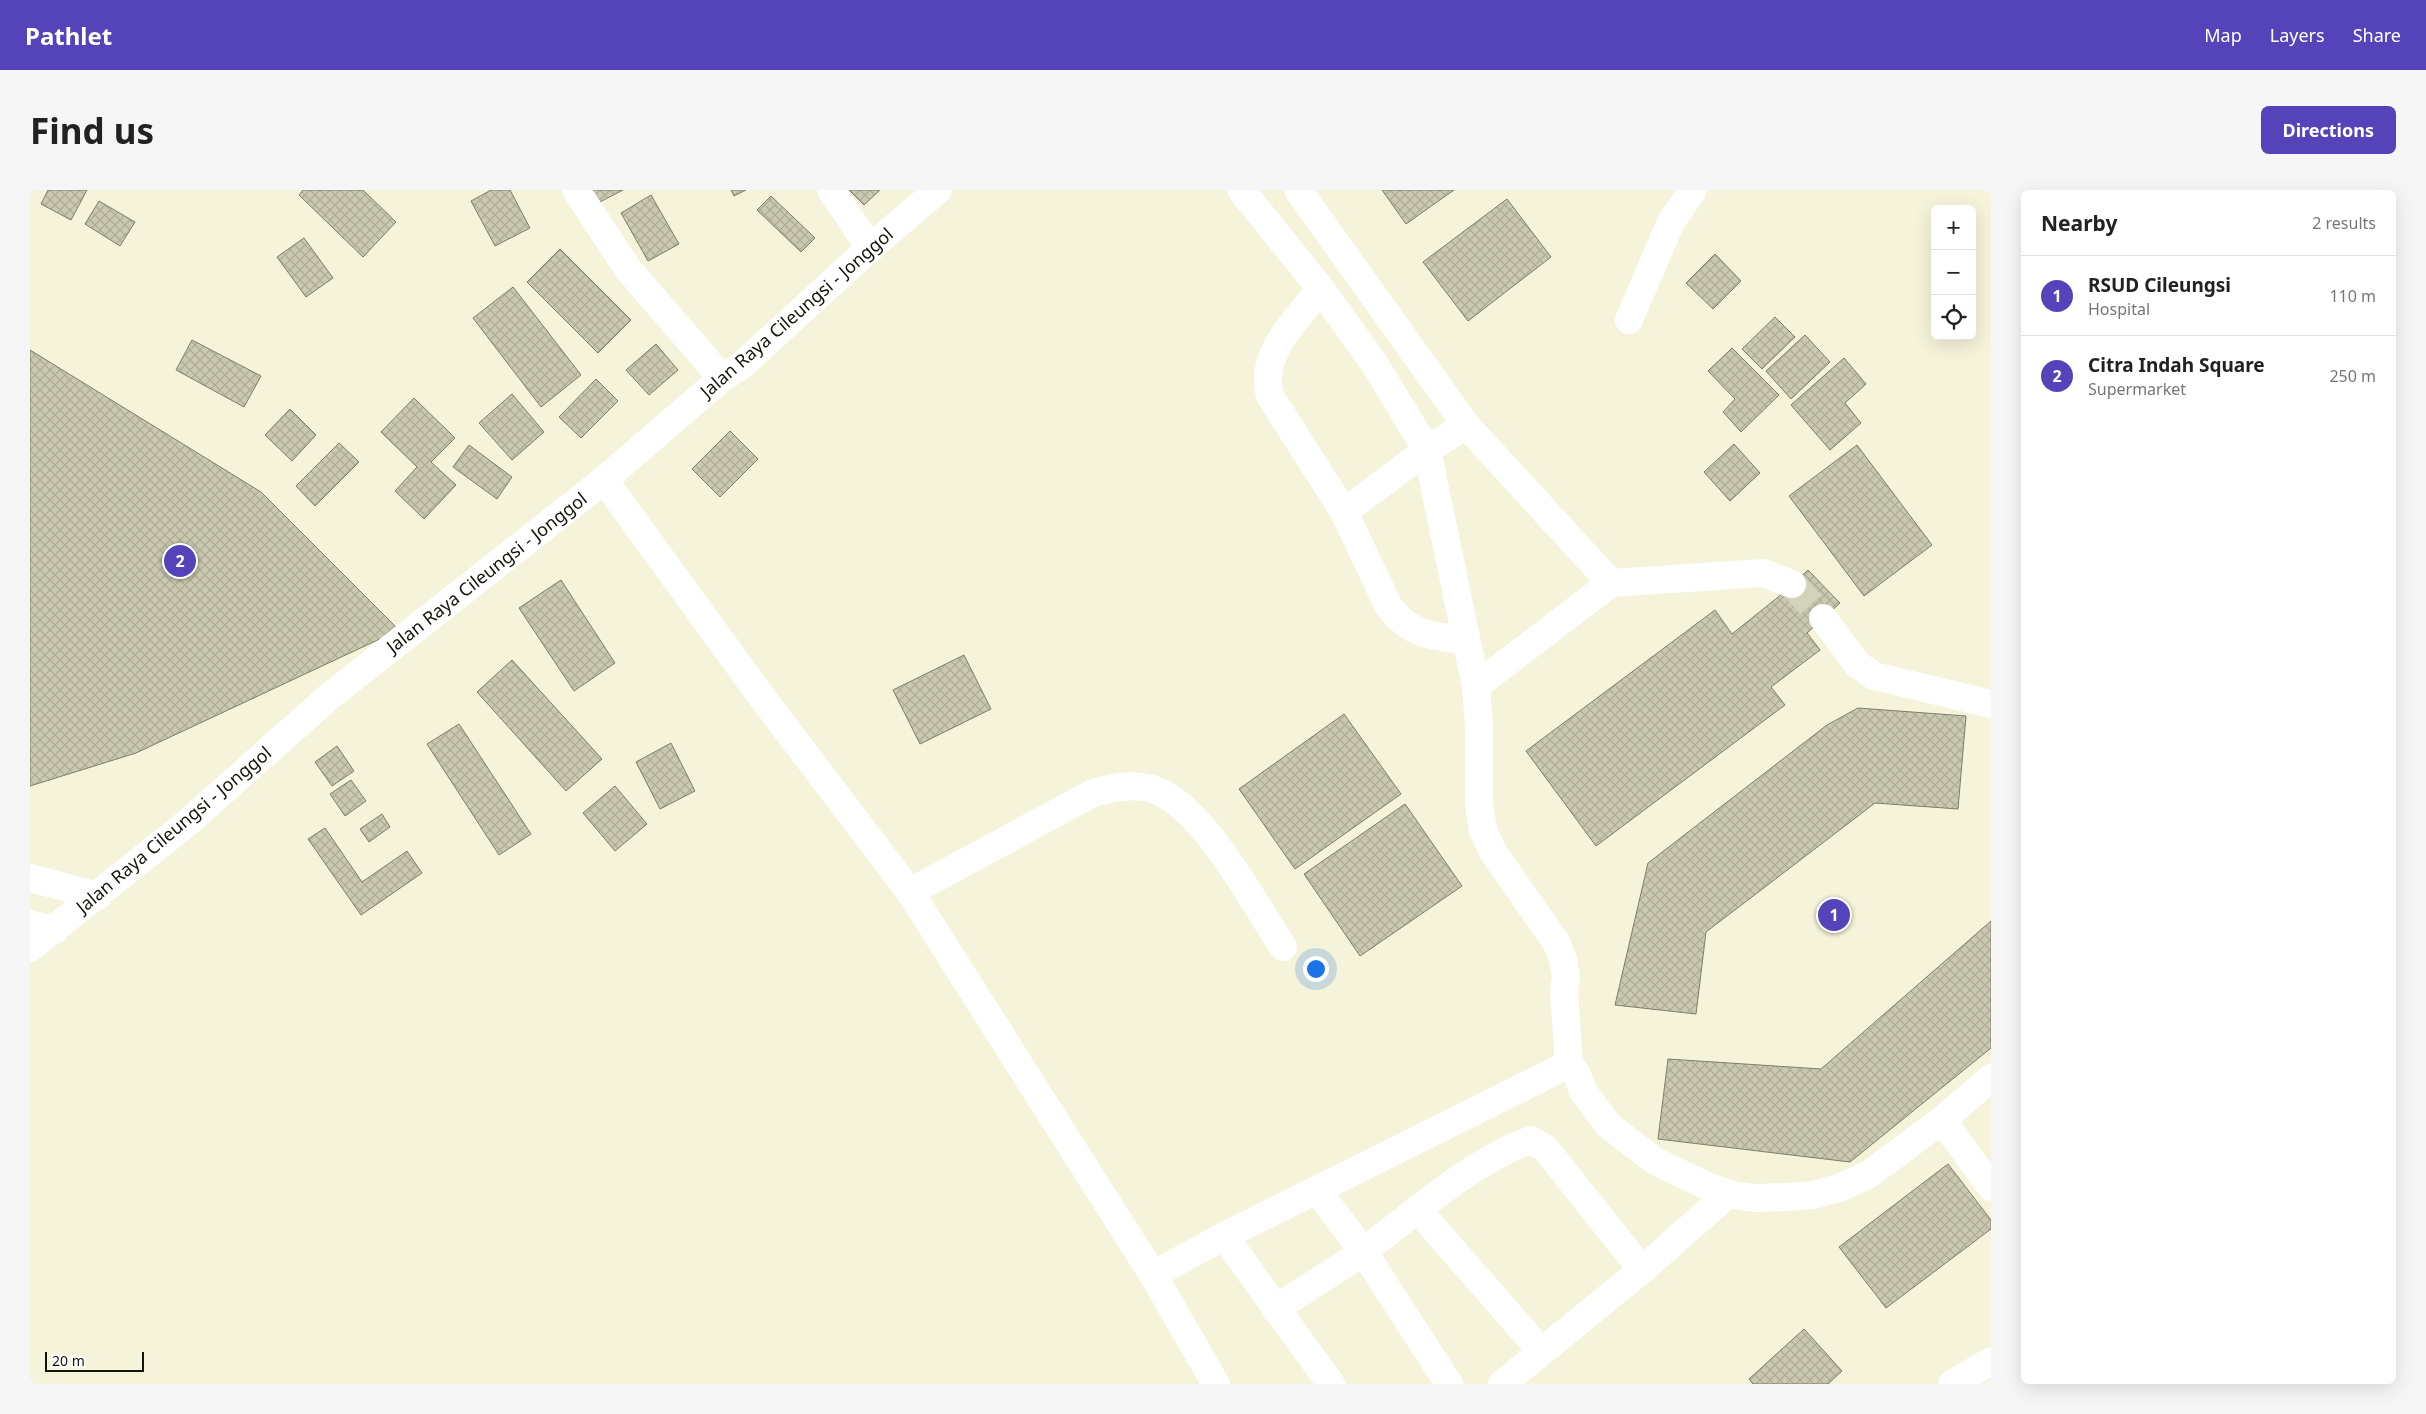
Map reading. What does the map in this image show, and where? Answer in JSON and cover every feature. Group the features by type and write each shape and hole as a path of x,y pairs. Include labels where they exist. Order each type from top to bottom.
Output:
{"street":[{"path":"576,190 628,269 722,378"},
{"path":"830,190 870,248"},
{"name":"Jalan Raya Cileungsi - Jonggol","path":"30,948 42,927 98,896 186,824 330,696 604,480 722,378 741,366 870,248 938,190"},
{"path":"1241,190 1321,290 1379,371 1427,450 1476,686 1479,725 1479,804 1483,830 1493,852 1547,927 1563,959 1566,977 1564,993 1569,1064 1577,1074 1583,1090 1608,1125 1655,1161 1709,1188 1728,1194 1754,1198 1788,1198 1813,1195 1839,1188 1868,1175 1942,1120 1991,1078"},
{"path":"1298,190 1466,424 1611,583"},
{"path":"1629,320 1671,222 1693,190"},
{"path":"1321,290 1283,336 1269,368 1267,386 1274,404 1344,512 1389,607 1399,620 1423,634 1466,640"},
{"path":"1344,512 1427,450 1466,424"},
{"path":"604,480 761,696 910,892 1153,1274 1216,1384"},
{"path":"1476,686 1611,583 1763,573 1792,584"},
{"path":"1823,618 1857,664 1874,676 1991,704"},
{"path":"910,892 1093,793 1119,786 1141,787 1159,792 1180,804 1216,845 1283,947"},
{"path":"30,878 98,896"},
{"path":"1153,1274 1224,1236 1569,1064"},
{"path":"1942,1120 1991,1187"},
{"path":"1275,1309 1363,1251 1417,1209 1479,1167 1531,1140 1545,1148 1642,1270"},
{"path":"1317,1190 1363,1251 1449,1384"},
{"path":"1502,1384 1642,1270 1728,1194"},
{"path":"1417,1209 1541,1351"},
{"path":"1224,1236 1330,1384"},
{"path":"1952,1384 1991,1361"}],"building":[{"path":"48,190 87,190 71,220 41,204"},
{"path":"303,190 363,190 396,222 363,257 299,195"},
{"path":"491,190 510,190 530,228 495,246 471,201"},
{"path":"592,190 623,190 598,203"},
{"path":"731,190 746,190 734,196"},
{"path":"849,190 880,190 864,205"},
{"path":"1382,190 1454,190 1406,224"},
{"path":"651,195 679,244 648,261 621,213"},
{"path":"771,196 815,238 801,252 757,210"},
{"path":"1507,199 1551,257 1468,321 1423,262"},
{"path":"99,201 135,222 120,246 85,224"},
{"path":"304,238 333,278 306,297 277,257"},
{"path":"560,249 631,320 598,353 527,282"},
{"path":"1715,254 1741,281 1713,309 1686,283"},
{"path":"513,287 581,375 541,407 473,318"},
{"path":"1775,317 1795,337 1762,369 1742,349"},
{"path":"1805,335 1830,362 1791,399 1766,371"},
{"path":"192,340 261,376 244,407 176,370"},
{"path":"656,344 678,370 649,395 626,370"},
{"path":"1732,348 1779,395 1741,432 1723,412 1735,399 1708,371"},
{"path":"30,350 261,492 399,630 136,753 30,786"},
{"path":"1844,358 1866,384 1845,403 1861,423 1830,450 1791,405"},
{"path":"596,379 618,401 581,438 559,417"},
{"path":"512,394 544,432 512,460 479,423"},
{"path":"414,398 455,438 431,462 456,485 424,519 395,491 417,467 381,432"},
{"path":"290,409 316,435 292,461 265,435"},
{"path":"730,431 758,459 720,497 692,469"},
{"path":"339,443 359,462 315,506 296,486"},
{"path":"1734,444 1760,473 1730,501 1704,472"},
{"path":"469,445 512,477 497,499 453,467"},
{"path":"1857,445 1932,545 1864,596 1789,496"},
{"path":"1808,570 1840,603 1807,633 1820,650 1771,687 1785,705 1596,846 1526,751 1715,610 1732,634"},
{"path":"561,580 615,663 574,691 519,608"},
{"path":"964,655 991,709 920,744 893,690"},
{"path":"512,660 602,759 566,791 477,692"},
{"path":"1858,708 1966,716 1958,809 1875,803 1706,932 1696,1014 1615,1005 1648,863 1827,725"},
{"path":"1344,714 1401,794 1295,869 1239,789"},
{"path":"459,724 531,834 499,855 427,744"},
{"path":"671,743 695,791 660,809 636,762"},
{"path":"337,746 354,771 332,786 315,762"},
{"path":"351,780 366,801 345,816 330,794"},
{"path":"615,786 647,824 615,851 583,813"},
{"path":"1405,804 1462,886 1360,956 1304,874"},
{"path":"382,814 390,827 369,842 360,829"},
{"path":"325,828 362,882 407,851 422,873 361,915 308,839"},
{"path":"1991,921 1991,1048 1850,1162 1658,1139 1668,1059 1821,1069"},
{"path":"1948,1164 1991,1220 1991,1229 1886,1308 1839,1247"},
{"path":"1804,1329 1842,1371 1828,1384 1753,1384 1749,1379"}],"tunnel":[{"path":"1792,584 1823,618"}],"place":[{"name":"Citra Indah Square","path":"180,561"},
{"name":"RSUD Cileungsi","path":"1834,915"}]}
